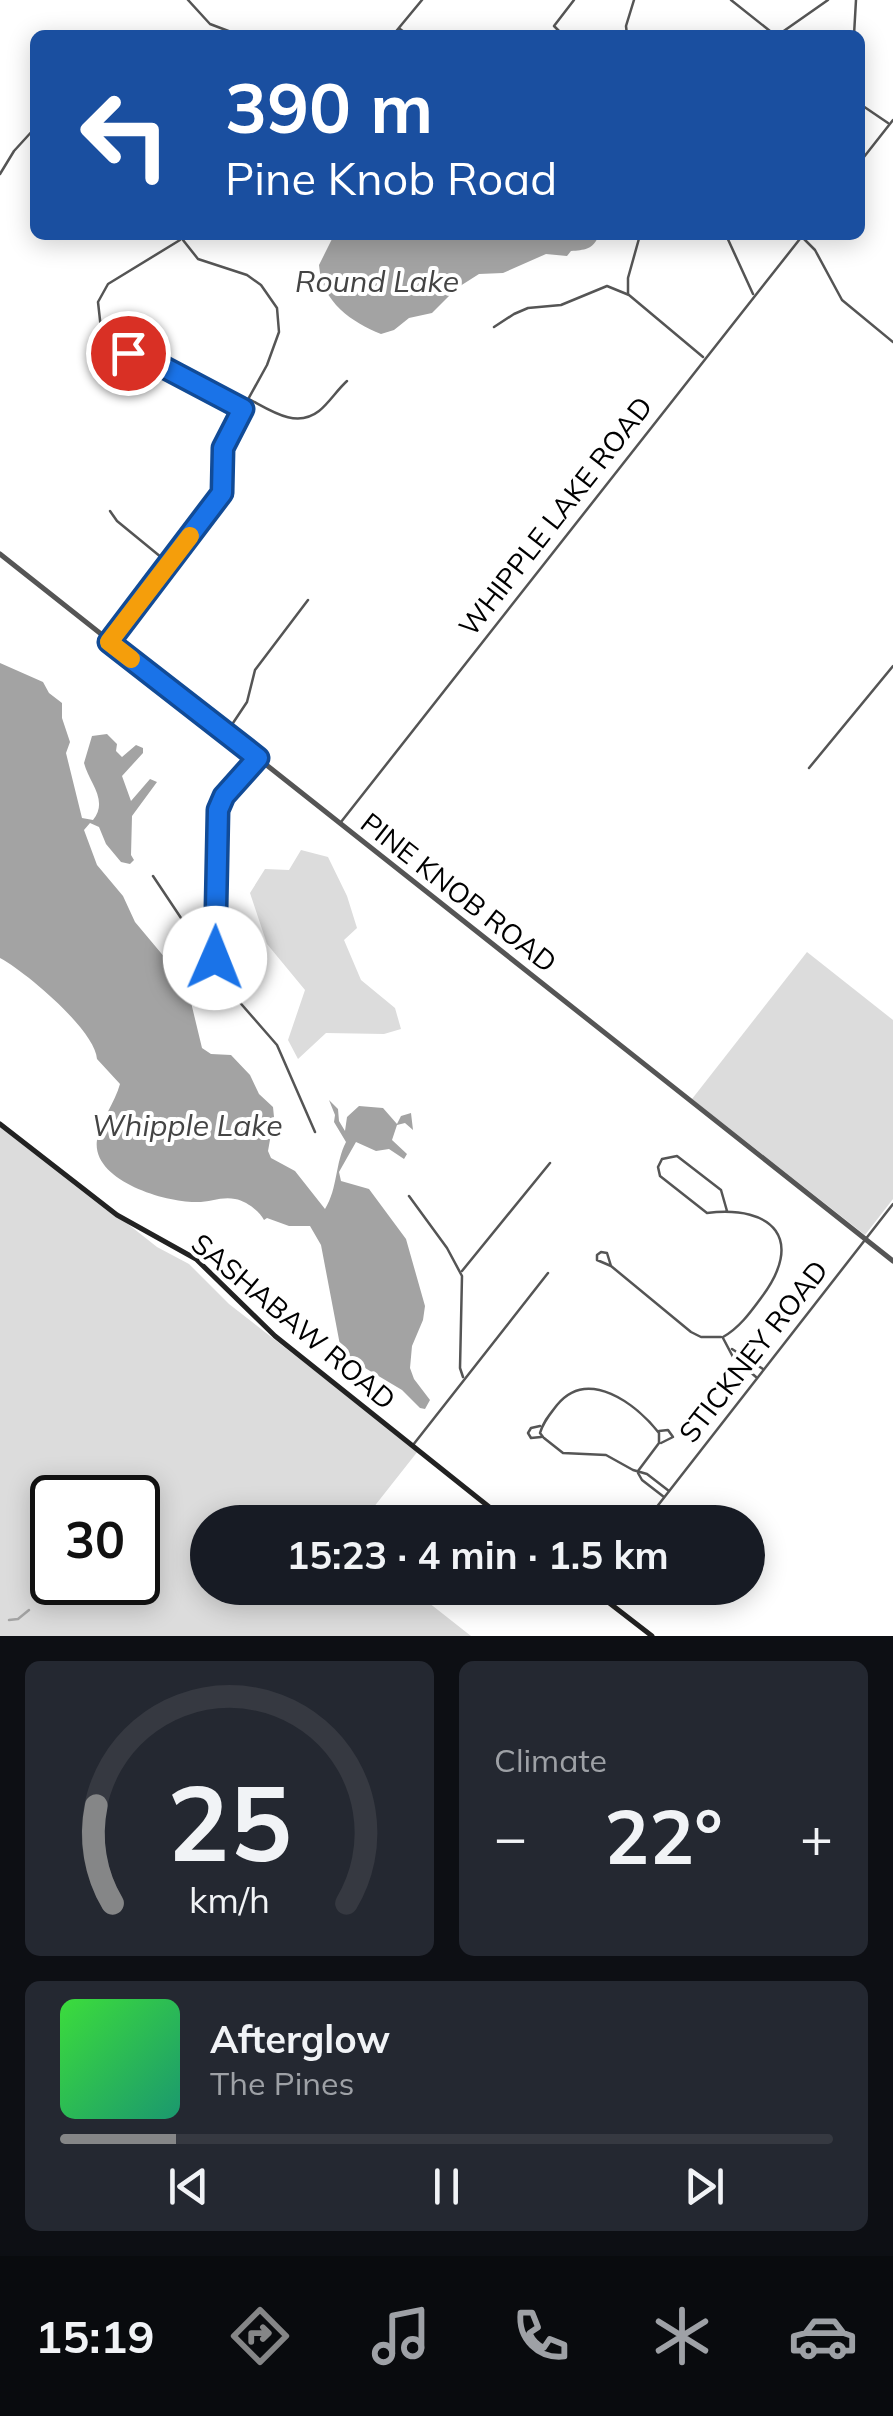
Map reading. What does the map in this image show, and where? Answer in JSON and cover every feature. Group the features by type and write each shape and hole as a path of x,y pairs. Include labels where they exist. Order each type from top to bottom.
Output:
{"main road":[{"name":"SASHABAW ROAD","path":"0,1124 123,1219 196,1259 274,1336 487,1505"},
{"path":"614,1605 652,1636"}],"street":[{"path":"188,0 210,24 226,30"},
{"path":"402,30 399,28 422,0"},
{"path":"558,30 554,26 574,0"},
{"path":"626,30 634,0"},
{"path":"731,0 770,30"},
{"path":"783,30 828,0"},
{"path":"854,30 856,0"},
{"path":"865,107 889,124"},
{"path":"865,155 893,120"},
{"path":"0,174 30,133"},
{"path":"175,240 108,284 98,302 99,324 116,348 152,361 243,409"},
{"path":"109,642 222,493 223,448 278,340 280,323 269,293 256,280 207,264 191,254 182,240"},
{"path":"628,296 628,278 639,240"},
{"path":"728,240 754,296"},
{"name":"WHIPPLE LAKE ROAD","path":"340,824 797,240"},
{"path":"806,240 842,300 893,342"},
{"path":"494,327 514,314 570,302 603,286 613,287 704,358"},
{"path":"248,398 278,415 301,419 320,411 347,381"},
{"path":"110,511 168,563"},
{"name":"PINE KNOB ROAD","path":"0,554 893,1262"},
{"path":"226,733 247,702 255,670 308,600"},
{"path":"809,768 893,666"},
{"path":"212,964 216,951 218,810 224,796 258,758"},
{"path":"153,876 228,990 277,1045 315,1132"},
{"path":"611,1266 691,1332 701,1337 722,1337 746,1317 775,1280 781,1266 779,1239 772,1227 751,1212 707,1213 660,1176 658,1167 662,1160 677,1156 721,1190 727,1211"},
{"path":"461,1272 550,1163"},
{"path":"409,1196 461,1272 460,1368 464,1378"},
{"name":"STICKNEY ROAD","path":"658,1505 893,1204"},
{"path":"412,1446 548,1273"},
{"path":"722,1337 733,1358 758,1378"},
{"path":"730,1349 764,1370"},
{"path":"744,1367 750,1360"},
{"path":"543,1437 542,1426 566,1394 590,1386 619,1399 658,1432 660,1444"},
{"path":"542,1426 531,1428 531,1438 543,1437 563,1453 606,1454 647,1474 669,1491"},
{"path":"638,1472 660,1444 672,1437 668,1430 658,1432"},
{"path":"638,1472 664,1497"}],"shaded area":[{"path":"301,850 328,857 357,928 344,940 361,980 395,1008 401,1029 384,1034 326,1033 298,1059 288,1040 305,990 267,944 250,893 265,869 289,870"},
{"path":"807,952 893,1020 893,1199 865,1235 692,1099"},
{"path":"0,1123 157,1247 189,1264 229,1304 418,1451 375,1505 190,1505 190,1605 432,1605 471,1636 0,1636"}],"water":[{"name":"Round Lake","path":"332,240 597,240 567,256 546,254 503,273 479,274 457,288 432,313 409,318 381,334 340,309 326,290 319,265"},
{"name":"Whipple Lake","path":"0,663 43,682 62,703 62,718 70,742 66,753 82,818 93,820 99,805 84,763 92,736 107,734 122,757 136,745 143,748 122,776 131,801 150,779 157,782 132,816 134,860 130,864 121,862 106,844 99,827 90,823 84,830 97,865 123,896 135,922 166,959 170,975 189,994 202,1048 211,1054 231,1055 273,1107 268,1151 271,1158 295,1171 325,1209 346,1142 334,1122 329,1100 338,1109 345,1131 347,1117 359,1106 383,1108 397,1124 401,1116 411,1113 413,1130 405,1123 397,1125 392,1140 407,1154 404,1159 389,1149 376,1151 356,1142 339,1172 341,1181 369,1189 406,1239 425,1306 412,1346 410,1368 430,1400 425,1409 355,1362 340,1345 321,1245 310,1226 264,1220 252,1207 235,1199 197,1202 151,1194 118,1178 98,1154 99,1133 120,1084 97,1059 85,1033 72,1018 42,988 0,958"}],"waterway":[{"path":"9,1620 18,1619 29,1610"}],"slow traffic":[{"path":"131,659 109,642 190,536"}],"route":[{"path":"128,353 152,361 243,409 223,448 222,493 109,642 258,758 224,796 218,810 215,958"}]}
